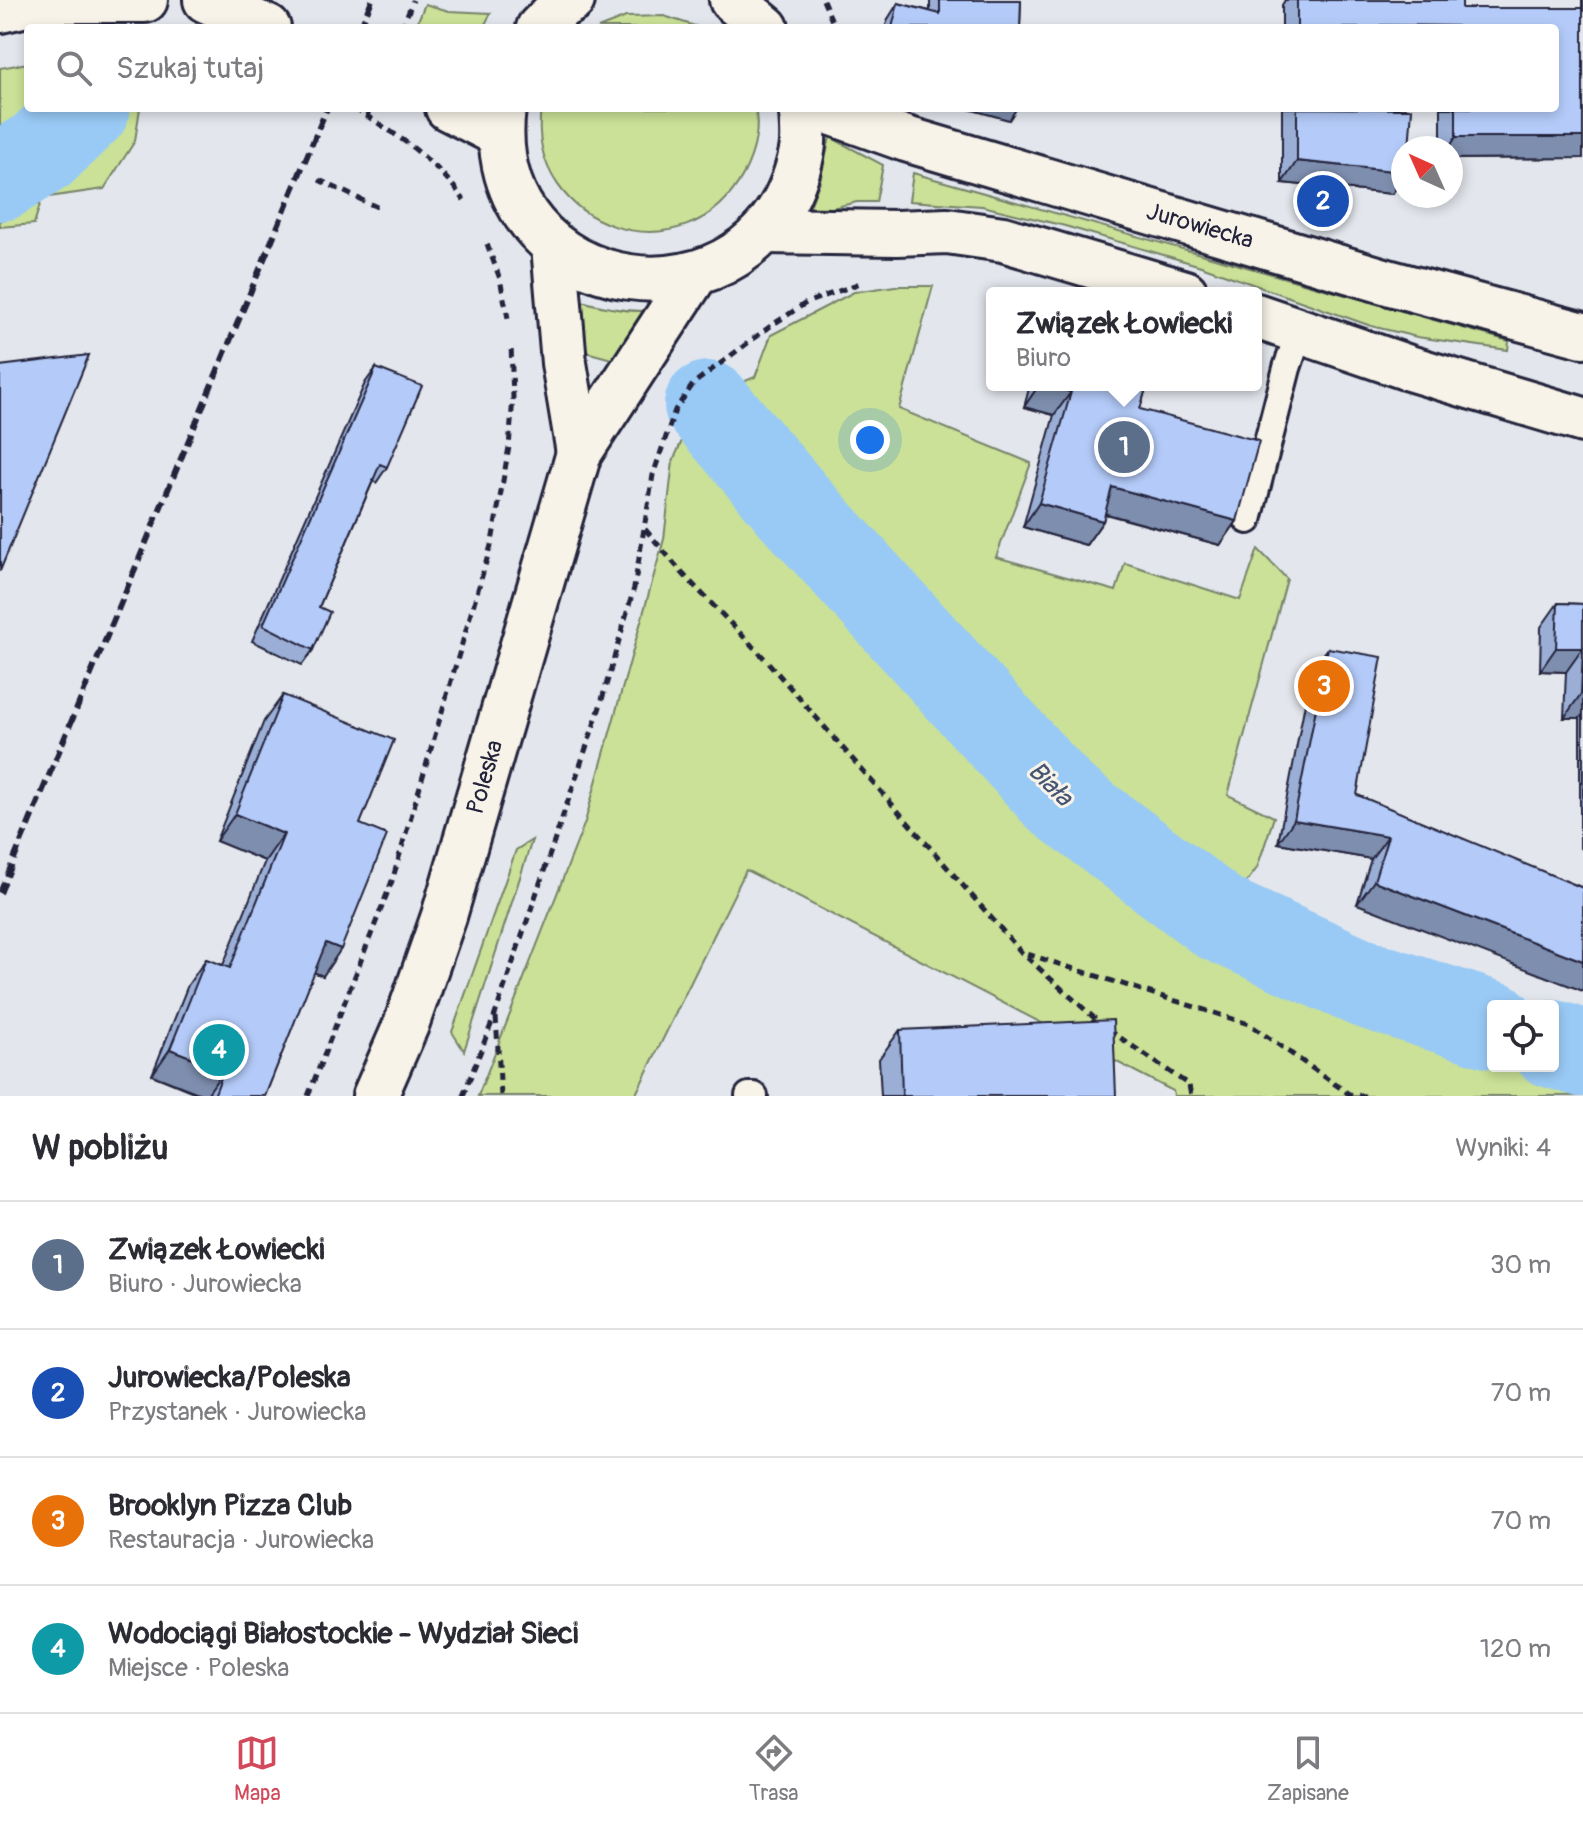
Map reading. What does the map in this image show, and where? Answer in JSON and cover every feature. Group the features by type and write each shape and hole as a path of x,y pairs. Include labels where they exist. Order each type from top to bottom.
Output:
{"main road":[{"path":"0,10 44,0 145,0"},
{"path":"206,0 259,24"},
{"path":"464,112 501,121 507,176 526,215 554,246 597,271 645,281 695,275 732,258 764,231 790,192 803,148 802,112"},
{"name":"Jurowiecka","path":"830,112 906,139 1391,283 1583,335"},
{"path":"764,231 947,231 1003,239 1165,287"},
{"name":"Poleska","path":"554,246 564,363 579,453"},
{"name":"Poleska","path":"375,1096 406,1025 444,916 579,453 695,275"},
{"path":"1262,318 1409,368 1583,420"}],"lane":[{"path":"1248,520 1287,368 1300,330"}],"path":[{"path":"404,24 413,0"},
{"path":"823,0 833,24"},
{"path":"360,112 401,137 428,159 454,186 471,210"},
{"path":"367,116 368,112"},
{"path":"319,180 379,208"},
{"path":"484,236 500,279 510,330"},
{"path":"463,1096 496,1012 599,710 634,588 653,475 675,410 694,383 806,303 874,279"},
{"path":"308,1096 392,881 492,542 509,447 513,398 511,343"},
{"path":"644,528 684,575 766,660 1022,953 1097,1022 1189,1085 1191,1096"},
{"path":"1022,953 1249,1024 1349,1094 1365,1096"},
{"path":"496,1012 501,1096"}],"green space":[{"path":"425,4 449,11 491,13 485,24 417,24"},
{"path":"664,16 689,24 608,24 626,17"},
{"path":"24,64 24,112 139,112 135,141 104,189 42,198 34,224 0,227 0,68"},
{"path":"541,112 756,112 753,149 744,173 719,206 686,225 651,232 615,226 583,210 558,184 543,150"},
{"path":"830,137 883,165 876,202 857,202 807,214 820,181"},
{"path":"913,173 1509,341 1508,350 1417,337 1371,326 1201,266 1065,226 982,206 909,201"},
{"path":"895,286 933,286 899,409 1031,463 996,557 1116,591 1125,563 1240,600 1258,549 1287,579 1228,795 1274,817 1257,868 1220,918 1365,986 1487,1024 1487,1072 1559,1072 1559,1047 1583,1054 1583,1096 1174,1096 1173,1091 746,870 635,1096 478,1096 585,822 664,539 673,461 691,420 721,391 755,377 771,335 854,292"},
{"path":"575,299 630,311 649,311 619,361 586,352"},
{"path":"532,840 464,1051 452,1032 516,850"}],"building":[{"path":"940,0 1021,0 1020,24 893,24 898,3 940,14"},
{"path":"1297,0 1462,0 1462,8 1583,8 1583,137 1463,137 1456,136 1456,112 1559,112 1559,24 1297,24"},
{"path":"1297,112 1412,112 1410,136 1391,136 1391,171 1297,161"},
{"path":"89,355 0,571 0,366"},
{"path":"376,368 422,386 387,467 380,464 319,607 330,612 313,650 263,625"},
{"path":"1068,391 1145,391 1140,409 1259,441 1237,521 1112,487 1103,521 1039,503 1071,392"},
{"path":"1558,603 1583,604 1583,648 1556,648"},
{"path":"1328,648 1382,657 1357,795 1583,888 1583,961 1374,881 1388,836 1294,820"},
{"path":"1583,650 1583,694 1581,694"},
{"path":"283,695 394,740 360,824 387,835 341,949 326,943 265,1096 214,1096 224,1070 170,1049 206,959 230,968 284,834 235,814"},
{"path":"1113,1020 1116,1096 902,1096 900,1030"}],"waterway":[{"name":"Biała","path":"0,177 42,151 82,112"},
{"name":"Biała","path":"708,405 794,506 1060,798 1219,918 1365,984 1487,1023"},
{"name":"Biała","path":"1559,1046 1583,1053"}],"railway":[{"path":"362,24 372,0"},
{"path":"0,893 325,112"}],"place":[{"name":"Jurowiecka/Poleska","path":"1323,201"},
{"name":"Związek Łowiecki","path":"1124,447"},
{"name":"Brooklyn Pizza Club","path":"1324,686"},
{"name":"Wodociągi Białostockie - Wydział Sieci","path":"219,1050"}]}
